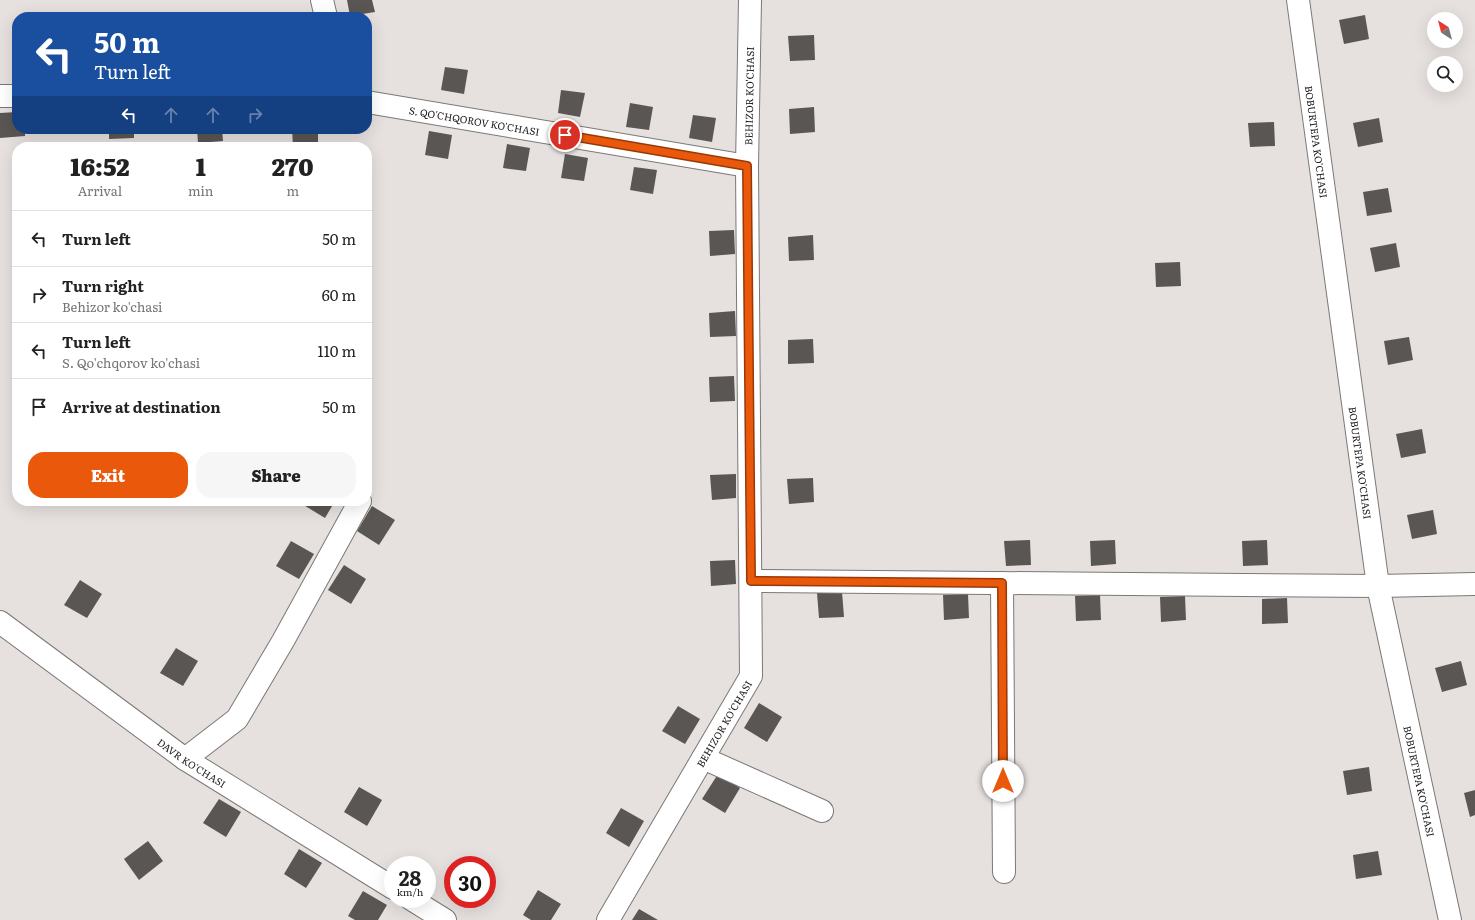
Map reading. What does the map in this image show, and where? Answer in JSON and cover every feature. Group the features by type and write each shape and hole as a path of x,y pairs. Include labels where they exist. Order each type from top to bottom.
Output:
{"street":[{"path":"322,0 325,12"},
{"name":"BEHIZOR KO'CHASI","path":"608,920 751,676 747,166 750,0"},
{"name":"BOBURTEPA KO'CHASI","path":"1298,0 1378,586 1450,920"},
{"path":"0,96 12,96"},
{"name":"S. QO'CHQOROV KO'CHASI","path":"372,103 747,166"},
{"path":"185,759 237,719 283,642 357,506"},
{"path":"751,581 1378,586 1475,584"},
{"path":"1002,583 1004,872"},
{"name":"DAVR KO'CHASI","path":"0,622 185,759 384,882"},
{"path":"703,758 822,811"},
{"path":"426,908 445,920"}],"building":[{"path":"347,0 372,0 375,12 372,12 349,12"},
{"path":"1365,15 1369,39 1344,44 1339,20"},
{"path":"814,35 815,60 790,61 788,36"},
{"path":"445,67 468,70 464,94 441,90"},
{"path":"561,90 585,93 580,117 558,113"},
{"path":"630,103 653,107 649,130 626,127"},
{"path":"814,107 815,132 790,134 789,109"},
{"path":"12,112 12,134 25,134 25,136 0,138 0,113"},
{"path":"693,115 716,118 712,142 689,138"},
{"path":"1379,118 1383,142 1358,147 1353,123"},
{"path":"1274,122 1275,146 1250,147 1248,123"},
{"path":"429,131 452,135 448,159 425,155"},
{"path":"109,134 134,134 134,138 109,139"},
{"path":"197,134 222,134 223,141 198,142"},
{"path":"292,134 318,134 318,142 293,142"},
{"path":"507,144 530,148 526,171 503,168"},
{"path":"565,154 588,158 584,181 561,178"},
{"path":"634,167 657,170 653,194 630,190"},
{"path":"1388,188 1392,212 1367,216 1363,192"},
{"path":"734,230 735,254 710,256 709,231"},
{"path":"813,235 814,260 789,261 788,237"},
{"path":"1396,243 1400,267 1375,272 1370,248"},
{"path":"1180,262 1181,286 1156,287 1155,263"},
{"path":"735,311 736,336 710,337 709,313"},
{"path":"1409,337 1413,360 1388,365 1384,341"},
{"path":"813,339 814,363 788,364 788,340"},
{"path":"734,376 735,401 710,402 709,377"},
{"path":"1422,429 1426,453 1401,458 1396,434"},
{"path":"736,474 736,498 712,500 710,475"},
{"path":"813,478 814,502 789,504 787,479"},
{"path":"305,506 332,506 325,518"},
{"path":"372,506 395,520 379,545 357,531"},
{"path":"1433,510 1437,534 1412,539 1407,515"},
{"path":"1030,540 1031,565 1006,566 1004,541"},
{"path":"1115,540 1116,564 1091,566 1090,541"},
{"path":"1267,540 1268,565 1243,566 1242,541"},
{"path":"291,541 314,554 299,579 276,566"},
{"path":"735,560 736,584 711,586 710,561"},
{"path":"344,565 366,579 351,604 328,590"},
{"path":"80,580 102,594 87,618 64,605"},
{"path":"842,592 844,617 819,618 817,593"},
{"path":"968,594 969,618 944,620 943,595"},
{"path":"1100,595 1101,620 1076,621 1075,596"},
{"path":"1185,596 1186,620 1161,622 1160,597"},
{"path":"1287,598 1288,623 1262,624 1262,599"},
{"path":"176,648 198,661 183,686 160,673"},
{"path":"1461,661 1467,685 1442,692 1435,668"},
{"path":"759,703 782,717 767,742 744,728"},
{"path":"678,706 700,719 685,744 662,731"},
{"path":"1369,767 1372,791 1347,795 1343,771"},
{"path":"718,774 740,788 725,813 702,799"},
{"path":"359,787 382,800 367,826 344,812"},
{"path":"1475,790 1475,815 1470,817 1464,793"},
{"path":"219,799 241,812 226,837 203,823"},
{"path":"621,808 644,821 629,847 606,833"},
{"path":"148,841 163,861 139,880 124,859"},
{"path":"299,849 322,863 306,888 284,874"},
{"path":"1378,851 1382,875 1356,879 1353,855"},
{"path":"538,890 561,904 551,920 531,920 523,915"},
{"path":"363,891 384,903 385,908 378,920 355,920 348,916"},
{"path":"639,909 658,920 632,920"}],"route":[{"path":"565,135 747,166 751,581 1002,583 1003,781"}]}
